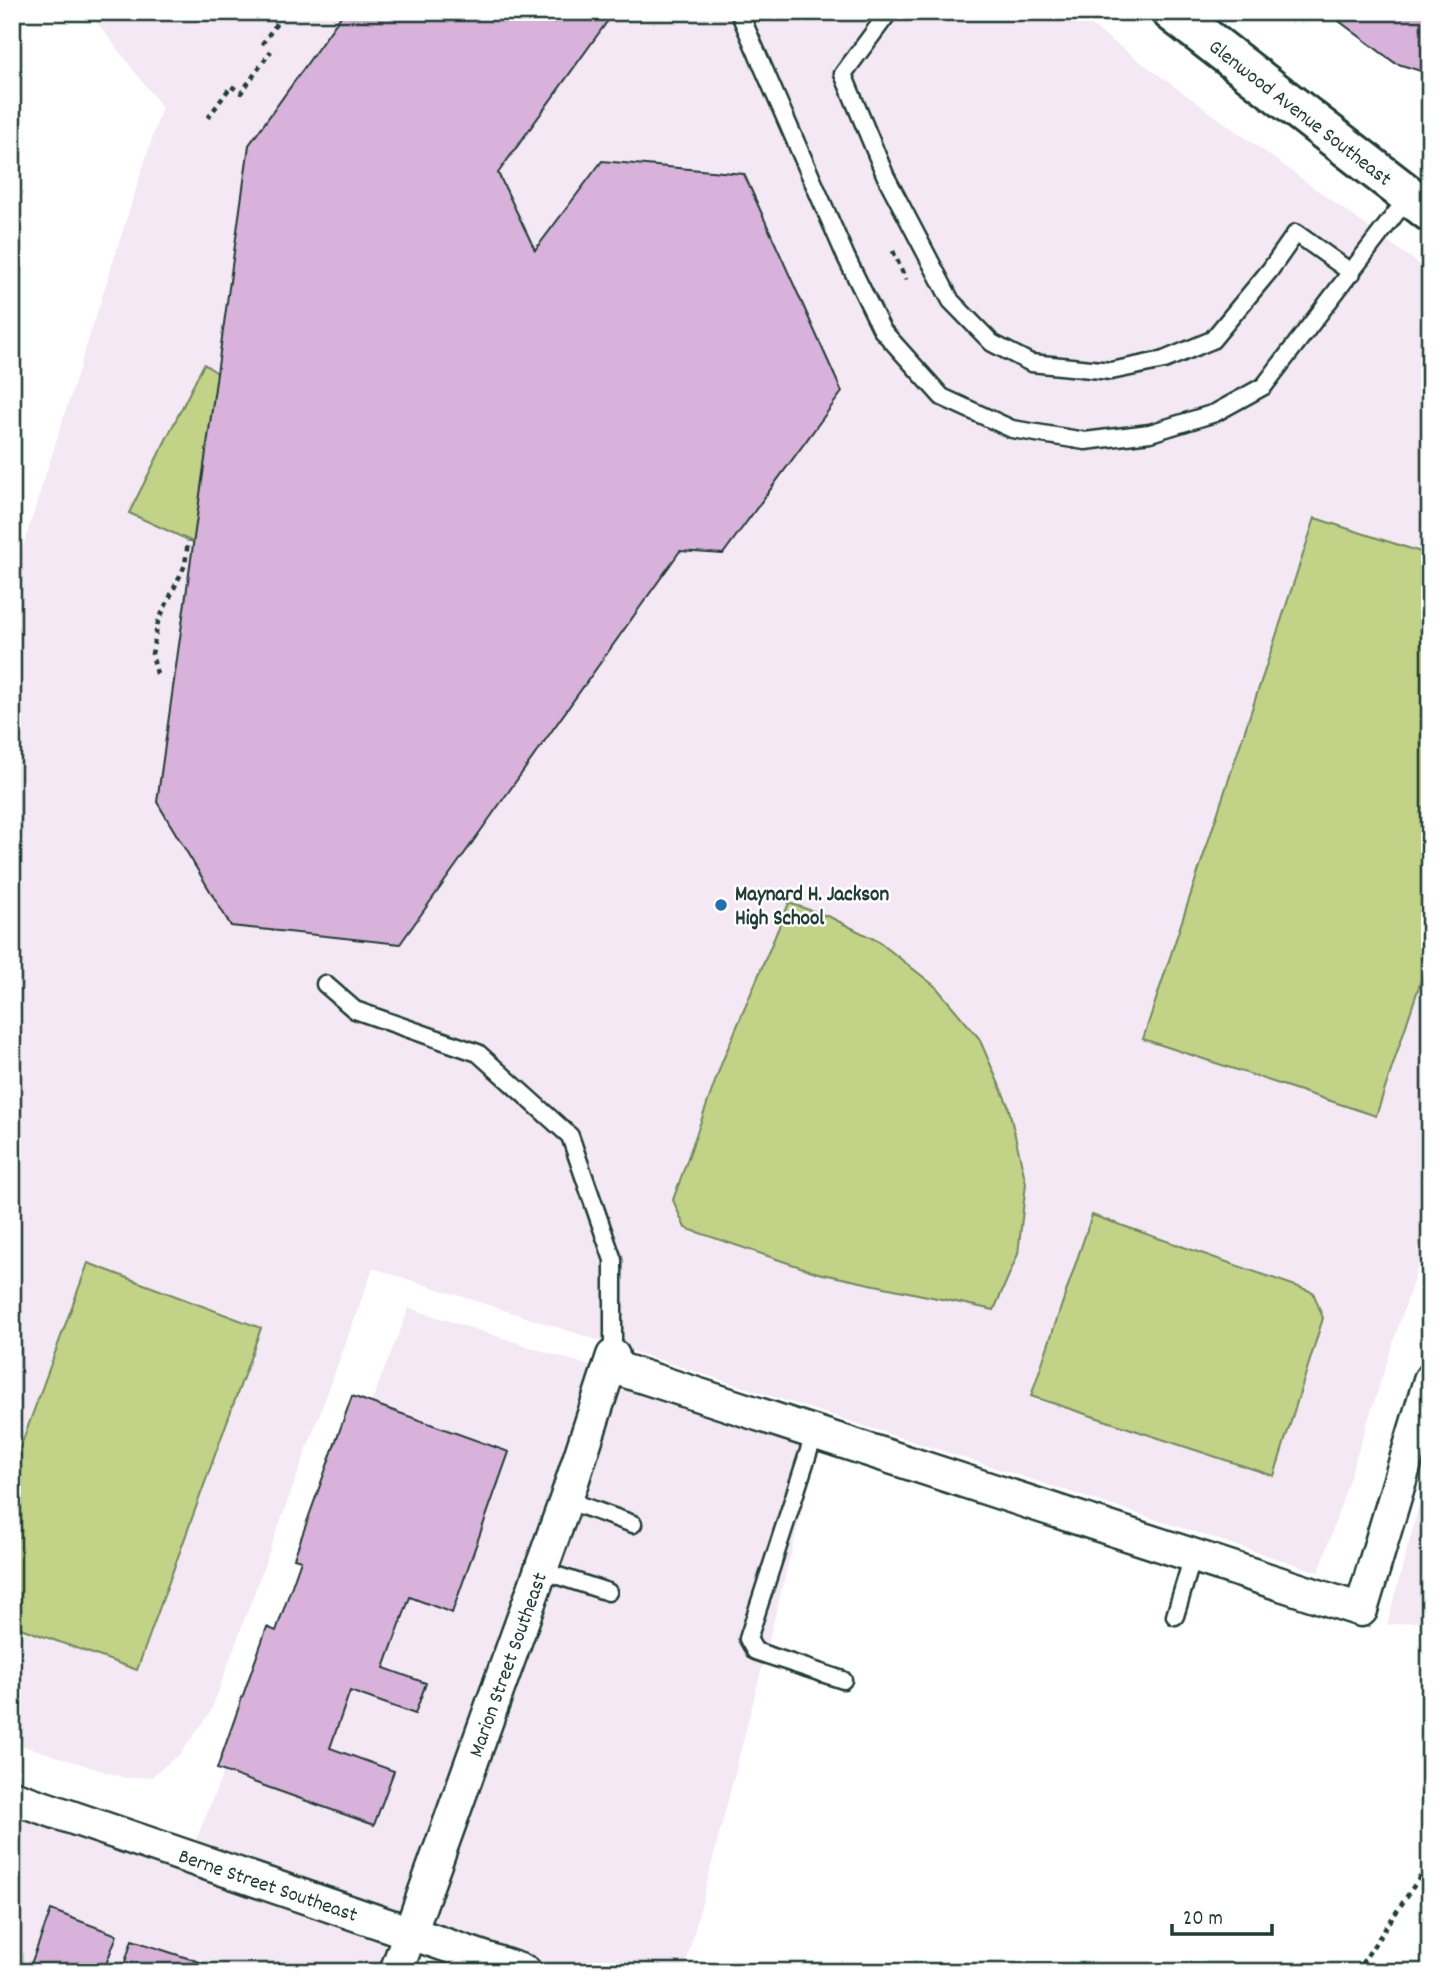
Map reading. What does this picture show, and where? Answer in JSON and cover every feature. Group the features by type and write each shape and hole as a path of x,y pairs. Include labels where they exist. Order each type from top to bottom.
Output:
{"street":[{"name":"Glenwood Avenue Southeast","path":"1172,12 1419,204"},
{"path":"612,1361 815,1432 1361,1610 1430,1381"},
{"name":"Marion Street Southeast","path":"396,1972 566,1500 612,1361"},
{"name":"Berne Street Southeast","path":"12,1797 525,1972"}],"lane":[{"path":"739,12 846,257 883,331 942,397 1012,429 1085,441 1150,433 1214,413 1264,386 1352,273 1419,204"},
{"path":"889,12 843,74 912,230 951,301 992,344 1031,363 1111,371 1164,360 1212,340 1270,270 1296,233 1352,273"},
{"path":"326,984 355,1010 478,1053 570,1136 613,1260 612,1361"},
{"path":"815,1432 748,1639 755,1651 843,1680"},
{"path":"566,1500 633,1524"},
{"path":"1175,1616 1194,1556"},
{"path":"540,1570 608,1592"}],"path":[{"path":"262,44 285,12"},
{"path":"208,118 231,86 241,93 271,51"},
{"path":"892,251 906,280"},
{"path":"157,674 152,654 158,622 185,565 188,541"},
{"path":"1356,1972 1430,1861"}],"shaded area":[{"name":"Maynard H. Jackson High School","path":"89,12 1072,12 1430,272 1430,1229 1319,1572 373,1268 211,1711 181,1753 151,1777 125,1778 12,1742 12,581 162,107"},
{"path":"409,1308 820,1440 684,1972 540,1972 425,1926 407,1972 12,1972 12,1792 192,1850"},
{"path":"1430,1464 1430,1620 1387,1625"}],"green space":[{"path":"204,364 317,440 252,569 129,513"},
{"path":"1315,518 1430,555 1430,953 1376,1116 1143,1039"},
{"path":"789,903 830,917 878,941 936,987 979,1038 1008,1105 1026,1183 1018,1254 994,1310 818,1273 685,1228 673,1200 722,1062"},
{"path":"1092,1215 1313,1292 1323,1318 1274,1476 1031,1396"},
{"path":"88,1263 261,1328 137,1670 12,1625 12,1470"}],"building":[{"path":"344,12 614,12 498,173 535,250 602,161 744,174 842,392 723,554 680,551 400,944 231,926 157,802 249,145"},
{"path":"1327,12 1430,12 1430,74 1395,63"},
{"path":"352,1396 509,1452 452,1613 410,1597 384,1668 426,1683 415,1714 350,1691 330,1748 394,1771 374,1825 217,1769 267,1627 276,1631 301,1560 294,1558"},
{"path":"51,1910 117,1935 103,1972 28,1972"},
{"path":"132,1940 218,1968 231,1972 122,1972"}],"place":[{"name":"Maynard H. Jackson High School","path":"721,905"}]}
